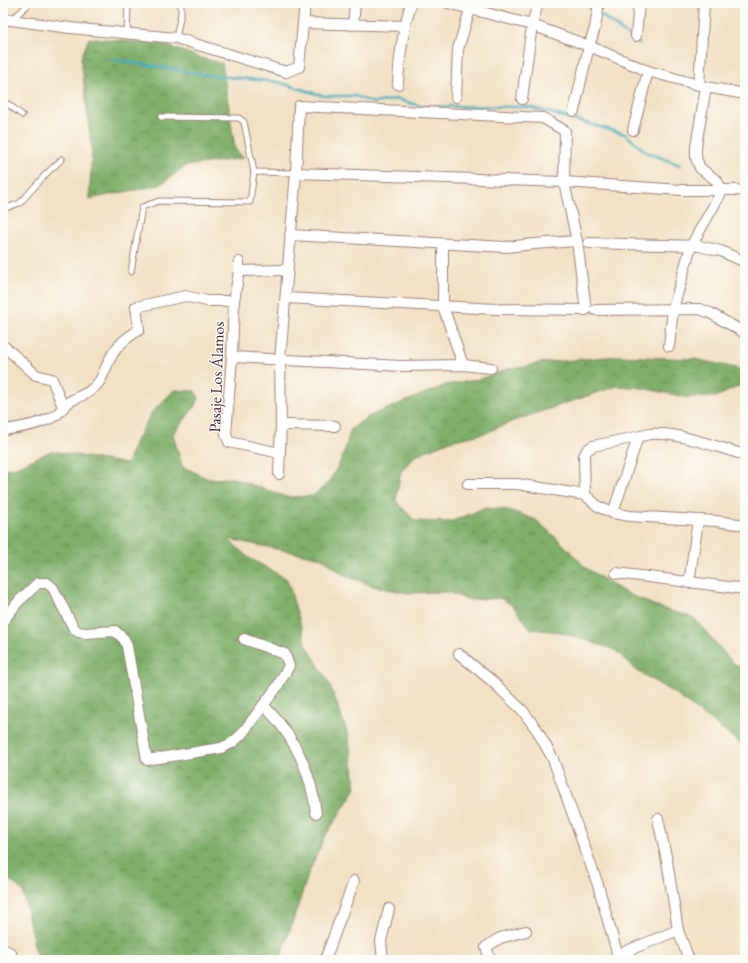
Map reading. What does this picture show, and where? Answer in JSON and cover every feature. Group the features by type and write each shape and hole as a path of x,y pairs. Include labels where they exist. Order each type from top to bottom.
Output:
{"street":[{"path":"6,19 70,28 176,38 286,72 299,67 305,3"},
{"path":"353,25 355,3"},
{"path":"398,84 399,60 404,26 411,3"},
{"path":"448,3 471,6 532,25 648,71 703,86 745,94"},
{"path":"522,100 532,25 538,3"},
{"path":"574,111 588,46 595,28 599,3"},
{"path":"636,36 639,3"},
{"path":"704,3 703,86 696,158 700,168 717,181 722,191"},
{"path":"456,97 458,49 471,6"},
{"path":"303,23 404,26"},
{"path":"633,130 648,71"},
{"path":"279,474 281,425 280,360 296,173 299,106 543,118 565,131 564,182 577,241 586,310 497,309 286,298"},
{"path":"296,173 564,182 681,190 745,191"},
{"path":"669,346 673,309 691,246 722,191"},
{"path":"290,235 506,247 577,241"},
{"path":"589,243 712,248 745,262"},
{"path":"443,244 443,306 463,366"},
{"name":"Pasaje Los Álamos","path":"280,452 229,442 226,435 232,357 234,302 239,266 288,270"},
{"path":"3,430 23,427 50,418 72,401 84,396 95,387 102,378 114,351 126,339 139,330 136,307 185,296 207,301 234,302"},
{"path":"595,310 694,309 705,311 745,333"},
{"path":"3,348 5,347 36,375 52,380 64,407"},
{"path":"232,357 402,366 463,366 491,368"},
{"path":"281,425 335,426"},
{"path":"585,494 584,456 587,450 593,446 657,433 676,436 745,454"},
{"path":"613,513 638,437"},
{"path":"468,484 517,484 585,494 600,507 613,513 630,516 698,520 745,525"},
{"path":"689,582 698,520"},
{"path":"616,573 638,574 745,589"},
{"path":"3,621 19,601 38,583 44,582 51,585 53,588 75,630 82,633 115,631 121,636 127,646 147,760 227,746 241,735 277,687 289,666 285,654 244,639"},
{"path":"459,654 492,681 523,710 537,730 553,759 598,885 618,957 678,930"},
{"path":"263,705 283,726 299,751 313,788 316,814"},
{"path":"658,819 667,862 678,930 689,960"},
{"path":"325,960 354,881"},
{"path":"383,960 381,953 381,941 389,909"},
{"path":"490,960 486,947 500,938 526,931"},
{"path":"3,949 11,953 8,960"}],"lane":[{"path":"6,19 18,14 30,3"},
{"path":"127,34 128,3"},
{"path":"176,38 182,3"},
{"path":"3,102 22,115"},
{"path":"131,272 142,208 159,201 250,202 254,172 244,122 239,118 161,117"},
{"path":"3,209 20,202 47,172 62,159"},
{"path":"254,172 296,173"}],"green space":[{"path":"89,38 162,44 201,58 222,63 235,149 244,158 185,166 160,185 89,199 92,152 81,58"},
{"path":"618,356 695,359 745,370 745,383 716,397 685,397 642,388 617,386 513,421 486,433 450,441 416,455 401,471 396,501 415,521 451,522 484,508 509,510 536,520 561,542 586,568 624,592 658,607 694,618 733,663 745,669 745,747 674,693 634,669 615,650 561,632 531,629 512,605 500,598 470,600 447,592 407,593 373,586 344,575 322,558 228,539 249,558 287,579 307,646 329,683 348,734 356,788 324,838 309,872 280,960 37,960 23,891 3,875 3,469 14,468 51,451 127,464 135,443 152,412 174,390 195,391 199,398 193,409 173,434 182,466 208,479 233,478 286,497 313,496 330,481 343,456 351,429 369,416 446,385 480,379 508,369 525,367 539,363"}],"waterway":[{"path":"584,3 595,11"},
{"path":"601,15 639,44"},
{"path":"111,59 208,75 278,82 324,96 355,96 374,103 397,99 420,106 529,107 625,134 646,152 680,165"}]}
